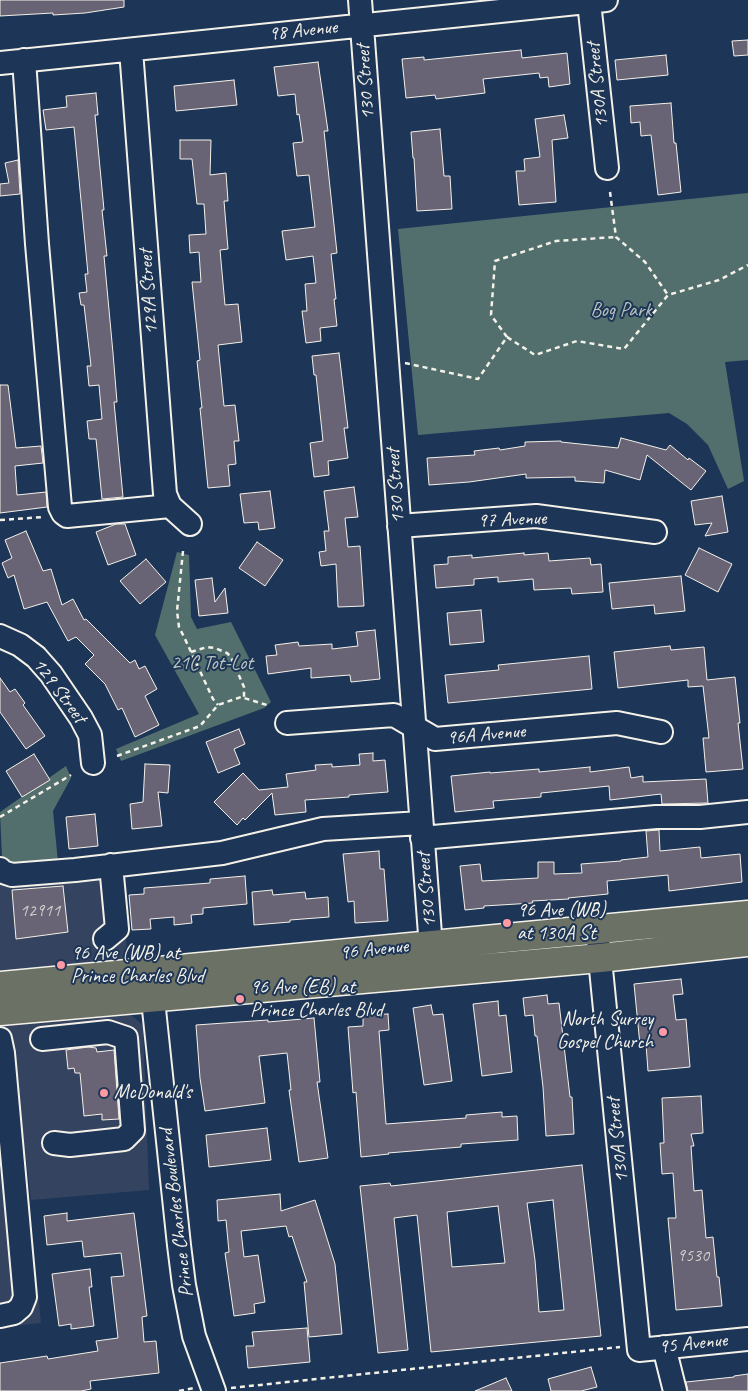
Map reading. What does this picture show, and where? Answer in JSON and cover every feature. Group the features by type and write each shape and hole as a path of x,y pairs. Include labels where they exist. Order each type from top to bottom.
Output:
{"main road":[{"name":"96 Avenue","path":"0,1011 151,984 431,945 748,914"},
{"name":"96 Avenue","path":"0,986 151,984 433,972 600,958 748,942"}],"street":[{"name":"130 Street","path":"360,0 433,972"},
{"name":"98 Avenue","path":"0,63 597,1"},
{"name":"130A Street","path":"597,1 607,168"},
{"name":"129A Street","path":"131,50 165,494 170,506"},
{"path":"24,60 38,254 60,507 67,516 170,506 190,524"},
{"name":"97 Avenue","path":"399,526 536,516 655,532"},
{"name":"129 Street","path":"0,636 20,645 36,657 51,674 81,718 90,735 93,763"},
{"name":"96A Avenue","path":"287,723 394,715 435,739 617,723 661,732"},
{"path":"0,869 12,875 75,870 222,853 323,829 422,831 656,817 706,816 748,812"},
{"path":"105,939 117,929 111,865"},
{"name":"130A Street","path":"597,929 629,1349"},
{"name":"Prince Charles Boulevard","path":"151,984 184,1286 194,1336 213,1389"},
{"path":"42,1039 108,1032 126,1038 133,1130 124,1139 54,1148"},
{"path":"0,1039 3,1054 24,1297 21,1307 14,1313 0,1316"},
{"name":"95 Avenue","path":"629,1349 748,1339"},
{"path":"664,1347 674,1391"}],"path":[{"path":"610,192 616,237 645,262 668,295"},
{"path":"616,237 556,241 495,261 491,315 507,337 535,355 577,341 624,348 668,295 719,280 748,265"},
{"path":"404,363 478,379 507,337"},
{"path":"0,520 50,516"},
{"path":"183,552 177,612 179,627 213,699 218,705"},
{"path":"191,652 215,648 231,657 244,687 244,698"},
{"path":"117,756 200,726 218,705 241,697 270,706"},
{"path":"0,817 71,775"},
{"path":"179,1391 629,1349"}],"shaded area":[{"path":"120,873 128,963 0,975 0,885"},
{"path":"123,1008 143,1025 149,1190 31,1200 15,1067 41,1323 0,1327 0,1020"}],"green space":[{"name":"Bog Park","path":"748,193 748,360 725,362 744,481 728,489 708,445 687,424 669,413 418,435 398,229"},
{"name":"21C Tot-Lot","path":"177,552 189,555 191,617 197,629 231,622 271,702 264,708 121,761 116,749 199,714 155,635"},
{"path":"66,766 71,778 53,811 58,862 11,867 2,858 0,812"}],"building":[{"path":"0,0 124,0 124,7 85,13 0,16"},
{"path":"748,40 748,55 734,56 732,41"},
{"path":"521,50 522,58 567,53 570,84 549,87 548,77 540,78 539,73 483,79 485,93 436,99 435,95 406,98 402,59 424,57 424,60"},
{"path":"666,55 668,75 617,80 615,60"},
{"path":"318,62 328,131 324,131 337,253 331,254 337,326 320,328 321,341 306,343 302,311 307,311 305,284 316,283 313,256 286,260 282,231 315,227 309,175 297,176 293,143 303,142 295,94 278,96 274,67"},
{"path":"234,80 237,105 176,111 174,86"},
{"path":"96,93 98,115 95,115 107,256 104,256 117,402 114,402 123,497 102,499 96,439 89,439 87,421 102,419 99,385 89,386 87,366 91,366 84,305 81,305 79,293 87,292 85,274 88,274 74,127 46,130 43,110 67,107 66,96"},
{"path":"671,103 681,192 658,195 651,135 641,136 640,122 631,123 630,106"},
{"path":"564,115 568,138 552,140 556,202 519,205 516,171 525,171 524,159 540,157 535,119"},
{"path":"440,129 444,176 450,176 452,209 417,211 411,132"},
{"path":"180,140 211,140 210,175 226,173 228,201 224,201 228,249 220,250 225,305 238,304 242,342 218,345 224,406 235,405 239,441 234,441 236,464 228,465 230,486 208,488 197,361 200,360 192,282 201,282 199,252 190,253 189,235 206,234 204,204 197,204 192,159 180,159"},
{"path":"18,160 20,194 0,196 0,184 9,183 5,163"},
{"path":"339,353 348,428 344,428 348,458 328,461 329,475 314,477 310,443 323,441 316,375 314,375 312,356"},
{"path":"0,385 8,385 16,448 41,446 43,463 15,466 17,495 46,492 47,507 0,513"},
{"path":"621,438 666,450 670,445 688,460 689,458 706,471 691,490 647,455 640,480 605,470 604,483 575,481 575,477 526,478 526,474 469,482 429,485 427,458 475,455 474,451 499,448 500,450 525,446 525,442 561,441 618,448"},
{"path":"354,487 358,517 345,518 348,547 360,546 364,606 338,607 336,564 321,566 319,552 326,551 324,531 329,531 324,491"},
{"path":"270,491 275,528 259,530 258,522 244,523 240,494"},
{"path":"722,496 728,532 705,536 712,523 695,525 691,501"},
{"path":"116,524 125,524 136,555 108,565 96,532"},
{"path":"26,531 43,571 51,569 62,605 73,599 84,620 86,619 130,663 135,660 139,669 145,666 157,689 145,696 159,725 135,737 122,708 118,710 105,684 85,664 94,655 76,637 68,641 47,602 24,609 14,575 8,578 2,563 12,558 5,540"},
{"path":"257,542 283,560 265,586 239,568"},
{"path":"699,548 732,564 718,592 685,575"},
{"path":"524,553 524,555 548,553 549,561 590,558 591,565 601,564 603,592 572,594 571,588 534,590 533,579 498,582 498,577 474,579 474,585 436,588 434,565 448,564 448,557 472,555 472,558"},
{"path":"146,559 166,582 140,604 120,581"},
{"path":"681,576 685,611 655,614 654,605 612,609 609,583"},
{"path":"212,578 215,602 225,588 228,613 199,616 195,580"},
{"path":"481,610 484,642 450,645 447,613"},
{"path":"375,630 380,679 351,682 350,675 311,678 311,668 268,674 266,656 277,655 275,645 298,642 299,646 332,644 332,649 358,646 356,632"},
{"path":"670,646 671,650 704,647 707,680 735,677 743,769 706,772 703,738 709,738 703,686 688,687 688,680 618,688 614,652"},
{"path":"589,656 592,689 448,703 445,675 499,670 498,665"},
{"path":"0,678 10,692 15,689 25,703 23,705 45,736 26,749 0,712"},
{"path":"239,729 245,744 234,749 240,764 218,773 206,742"},
{"path":"373,753 373,761 385,760 388,792 305,800 306,812 275,815 272,793 245,820 243,818 237,825 214,802 243,773 259,790 288,787 286,774 316,770 315,765 332,764 332,767 360,765 359,754"},
{"path":"34,754 50,780 22,797 6,771"},
{"path":"145,764 170,765 168,793 158,792 162,826 132,829 130,804 143,802"},
{"path":"590,767 590,772 629,767 631,778 643,776 643,782 706,779 708,803 662,804 661,794 610,800 609,786 541,793 541,797 493,801 494,808 455,812 451,776 539,769 539,772"},
{"path":"95,814 98,846 69,849 66,817"},
{"path":"659,830 660,851 700,847 701,858 740,854 742,882 669,891 668,875 607,881 608,894 532,901 533,903 484,906 484,908 465,910 460,866 480,864 482,881 538,878 538,862 554,862 554,874 582,873 581,864 648,857 646,831"},
{"path":"379,851 380,869 384,869 388,921 355,923 354,901 348,902 343,854"},
{"path":"245,876 247,904 203,908 203,914 191,915 192,923 174,925 174,917 150,919 151,929 132,930 129,895 144,894 144,888 210,883 210,879"},
{"path":"63,886 68,932 16,939 12,890"},
{"path":"272,890 273,895 305,892 306,899 328,897 329,917 254,925 252,892"},
{"name":"North Surrey Gospel Church","path":"681,979 683,994 673,995 676,1020 686,1019 690,1067 648,1071 646,1044 640,1045 634,984"},
{"path":"547,995 548,1004 559,1003 570,1097 572,1097 574,1134 546,1136 537,1036 535,1036 533,1015 525,1016 523,998"},
{"path":"498,1001 499,1016 506,1015 512,1072 482,1076 473,1004"},
{"path":"431,1005 433,1015 443,1014 452,1081 424,1085 413,1008"},
{"path":"388,1014 389,1030 379,1031 386,1124 466,1118 466,1115 502,1112 502,1117 517,1116 518,1140 461,1144 461,1147 361,1157 356,1092 353,1093 348,1027 363,1026 363,1015"},
{"path":"314,1018 320,1082 317,1082 328,1158 299,1162 289,1090 291,1090 287,1053 259,1056 265,1103 205,1111 200,1078 196,1025"},
{"name":"McDonald's","path":"88,1047 96,1048 97,1052 114,1050 119,1119 102,1120 102,1114 84,1116 80,1073 75,1073 74,1068 68,1069 66,1050"},
{"path":"701,1096 703,1133 691,1134 694,1146 691,1146 694,1191 702,1190 706,1238 713,1237 722,1306 676,1310 668,1218 676,1218 673,1173 662,1174 660,1143 664,1143 662,1098"},
{"path":"267,1128 271,1160 209,1167 206,1135"},
{"path":"582,1165 601,1336 431,1352 417,1215 394,1218 408,1350 378,1353 360,1186 390,1183 391,1186","holes":["553,1200 564,1310 539,1312 535,1260 527,1203","498,1206 505,1263 452,1267 447,1212"]},
{"path":"280,1194 281,1211 315,1200 335,1264 342,1334 309,1337 304,1282 307,1282 292,1236 289,1237 286,1226 241,1231 244,1257 258,1255 265,1302 254,1304 255,1313 234,1316 225,1253 229,1252 226,1220 218,1221 217,1200"},
{"path":"67,1213 67,1221 134,1213 147,1316 142,1317 144,1342 156,1341 159,1373 90,1381 91,1389 81,1391 0,1391 0,1363 47,1356 48,1359 98,1351 96,1341 118,1338 111,1277 124,1276 121,1253 84,1257 82,1241 47,1245 44,1216"},
{"path":"90,1269 92,1287 89,1287 94,1326 71,1329 71,1324 59,1326 52,1274"},
{"path":"307,1328 310,1362 248,1368 246,1346 254,1346 252,1332"},
{"path":"591,1367 597,1387 581,1391 551,1391 548,1379"},
{"path":"748,1374 748,1391 688,1391 686,1382 734,1377"},
{"path":"506,1378 512,1391 475,1391"}],"place":[{"name":"96 Ave (WB) at 130A St","path":"507,923"},
{"name":"96 Ave (WB) at Prince Charles Blvd","path":"61,965"},
{"name":"96 Ave (EB) at Prince Charles Blvd","path":"240,999"},
{"name":"North Surrey Gospel Church","path":"663,1032"},
{"name":"McDonald's","path":"104,1093"}]}
